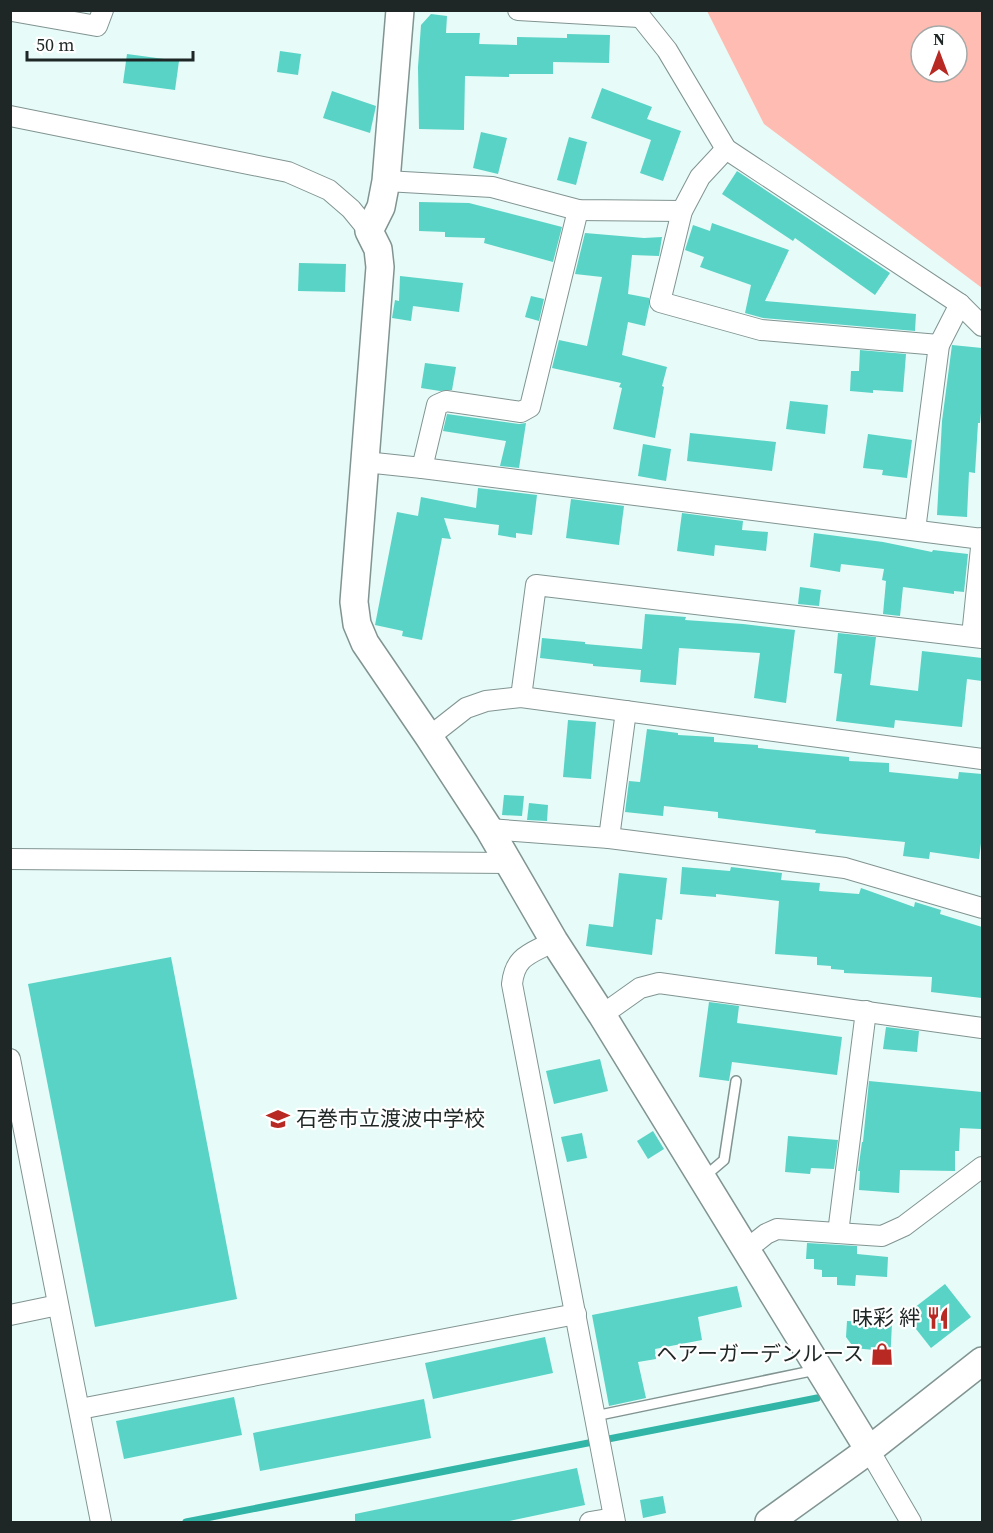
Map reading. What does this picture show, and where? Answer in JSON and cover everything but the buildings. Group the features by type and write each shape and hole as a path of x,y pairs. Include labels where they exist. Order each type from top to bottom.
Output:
{"street":[{"path":"10,20 12,11 97,26 104,10"},
{"path":"369,231 381,207 386,181 400,10"},
{"path":"518,10 637,14 667,50 726,149 960,304 982,326"},
{"path":"10,116 288,172 329,190 351,209 369,231 378,249 380,267 354,602 357,624 364,643 429,736 489,829 554,942 747,1249 911,1522"},
{"path":"726,149 699,177 682,211 660,302 761,330 939,345"},
{"path":"386,181 492,187 578,210 682,211"},
{"path":"422,468 437,405 446,401 521,412 530,407 578,210"},
{"path":"915,530 939,345 960,304"},
{"path":"365,462 982,538 977,637 536,585 521,697"},
{"path":"429,736 466,708 486,701 521,697 982,759"},
{"path":"609,838 626,711"},
{"path":"489,829 609,838 845,868 982,908"},
{"path":"10,859 509,863"},
{"path":"554,942 519,961 513,973 512,984 615,1520 590,1522"},
{"path":"602,1015 640,988 659,982 982,1028"},
{"path":"838,1233 866,1011"},
{"path":"10,1059 101,1522"},
{"path":"747,1249 766,1234 777,1229 882,1236 904,1226 982,1167"},
{"path":"10,1315 58,1305"},
{"path":"80,1409 576,1314"},
{"path":"769,1522 977,1372"}],"lane":[{"path":"702,1179 724,1160 736,1081"},
{"path":"596,1421 820,1370"}],"shaded area":[{"path":"707,11 982,11 982,288 764,124"}],"waterway":[{"path":"186,1522 817,1398"}],"place":[{"name":"石巻市立渡波中学校","path":"278,1119"},
{"name":"味彩 絆","path":"938,1318"},
{"name":"ヘアーガーデンルース","path":"882,1354"}]}
